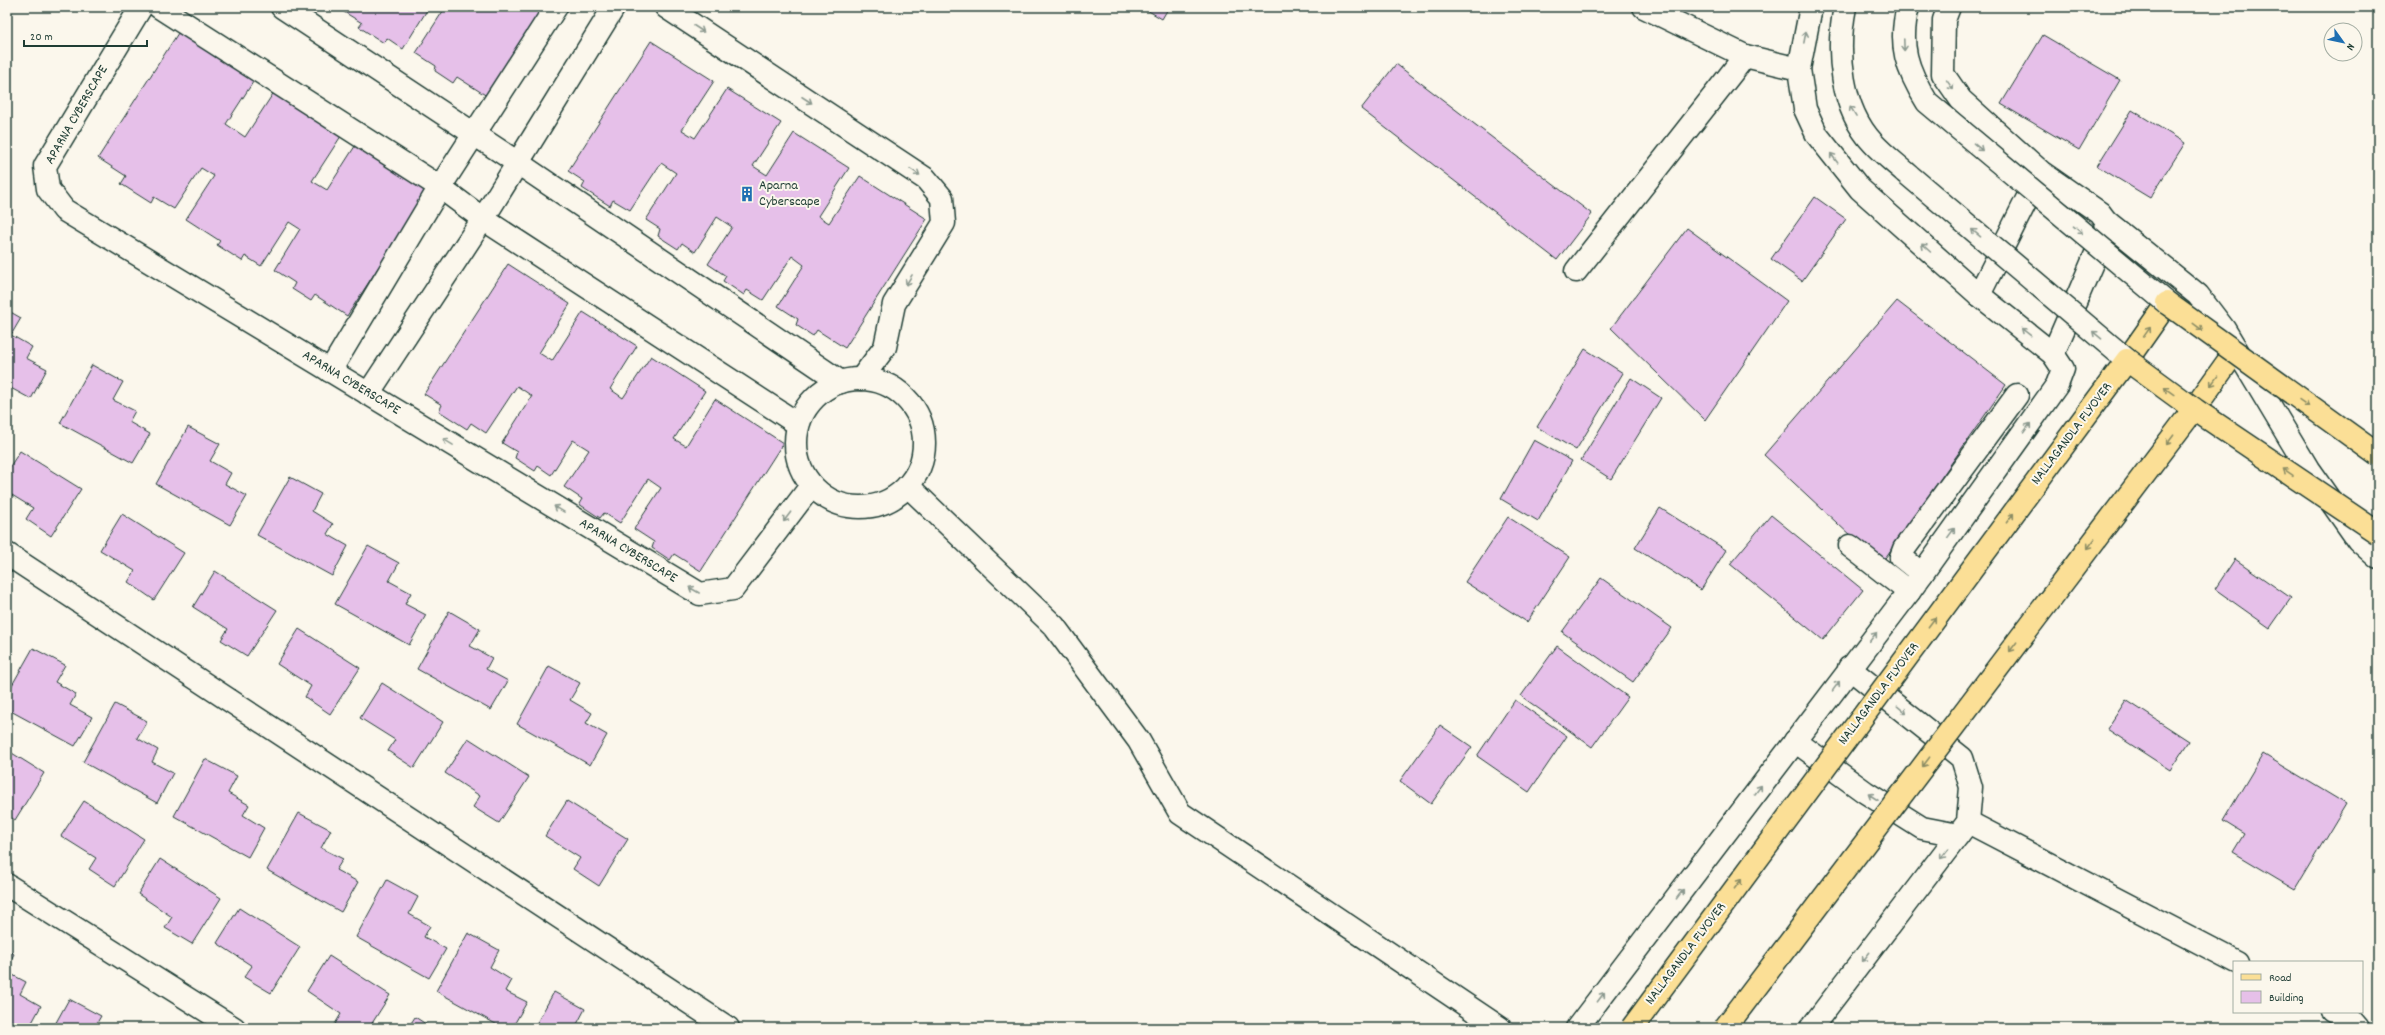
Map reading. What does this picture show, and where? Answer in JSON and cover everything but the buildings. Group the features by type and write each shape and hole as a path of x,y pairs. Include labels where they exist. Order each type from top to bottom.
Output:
{"main road":[{"name":"NALLAGANDLA FLYOVER","path":"1632,1028 2127,360 2167,303"},
{"path":"2167,303 2234,353 2378,455"},
{"path":"1725,1028 2194,409 2234,353"},
{"path":"2127,360 2194,409 2378,533"}],"street":[{"name":"APARNA CYBERSCAPE","path":"141,7 45,166 48,189 64,210 700,594 732,589 811,486"},
{"path":"159,7 440,188 483,219 798,424"},
{"path":"282,7 851,380 882,382 900,393 913,408 922,427 924,448 919,468 908,486 890,500 870,507 848,507 828,500 811,486 800,468 795,446 798,424 808,405 822,391 851,380 885,347 894,304 944,223 942,198 926,179 666,7"},
{"path":"330,371 440,188 556,7"},
{"path":"368,394 483,219 614,7"},
{"path":"1644,7 1745,56 1799,69"},
{"path":"1577,1028 1849,668 1909,592 2058,385 2063,369 2053,354 1979,295 1860,189 1838,163 1817,134 1804,109 1799,69 1811,7"},
{"path":"1845,7 1841,64 1850,105 1872,143 2127,360"},
{"path":"1908,7 1904,23 1904,51 1912,79 1927,102 2167,303"},
{"path":"1949,7 1944,20 1943,74 1961,100 2041,172 2100,213 2106,221 2198,295 2224,328 2308,469 2358,540 2378,558"},
{"path":"1576,271 1745,56"},
{"path":"1979,295 2041,172"},
{"path":"2053,354 2107,228 2106,221"},
{"path":"1922,574 1902,557 1904,549 2017,395"},
{"path":"908,486 1054,626 1139,741 1180,813 1500,1028"},
{"path":"1850,546 1909,592"},
{"path":"7,554 728,1028"},
{"path":"1811,1028 1963,828 1970,787 1962,758 1849,668"},
{"path":"1795,741 1865,792 1922,828 1963,828 2235,961"},
{"path":"7,885 234,1028"},
{"path":"2335,1013 2352,1022 2358,1028"}],"place":[{"name":"Aparna Cyberscape","path":"747,194"}]}
